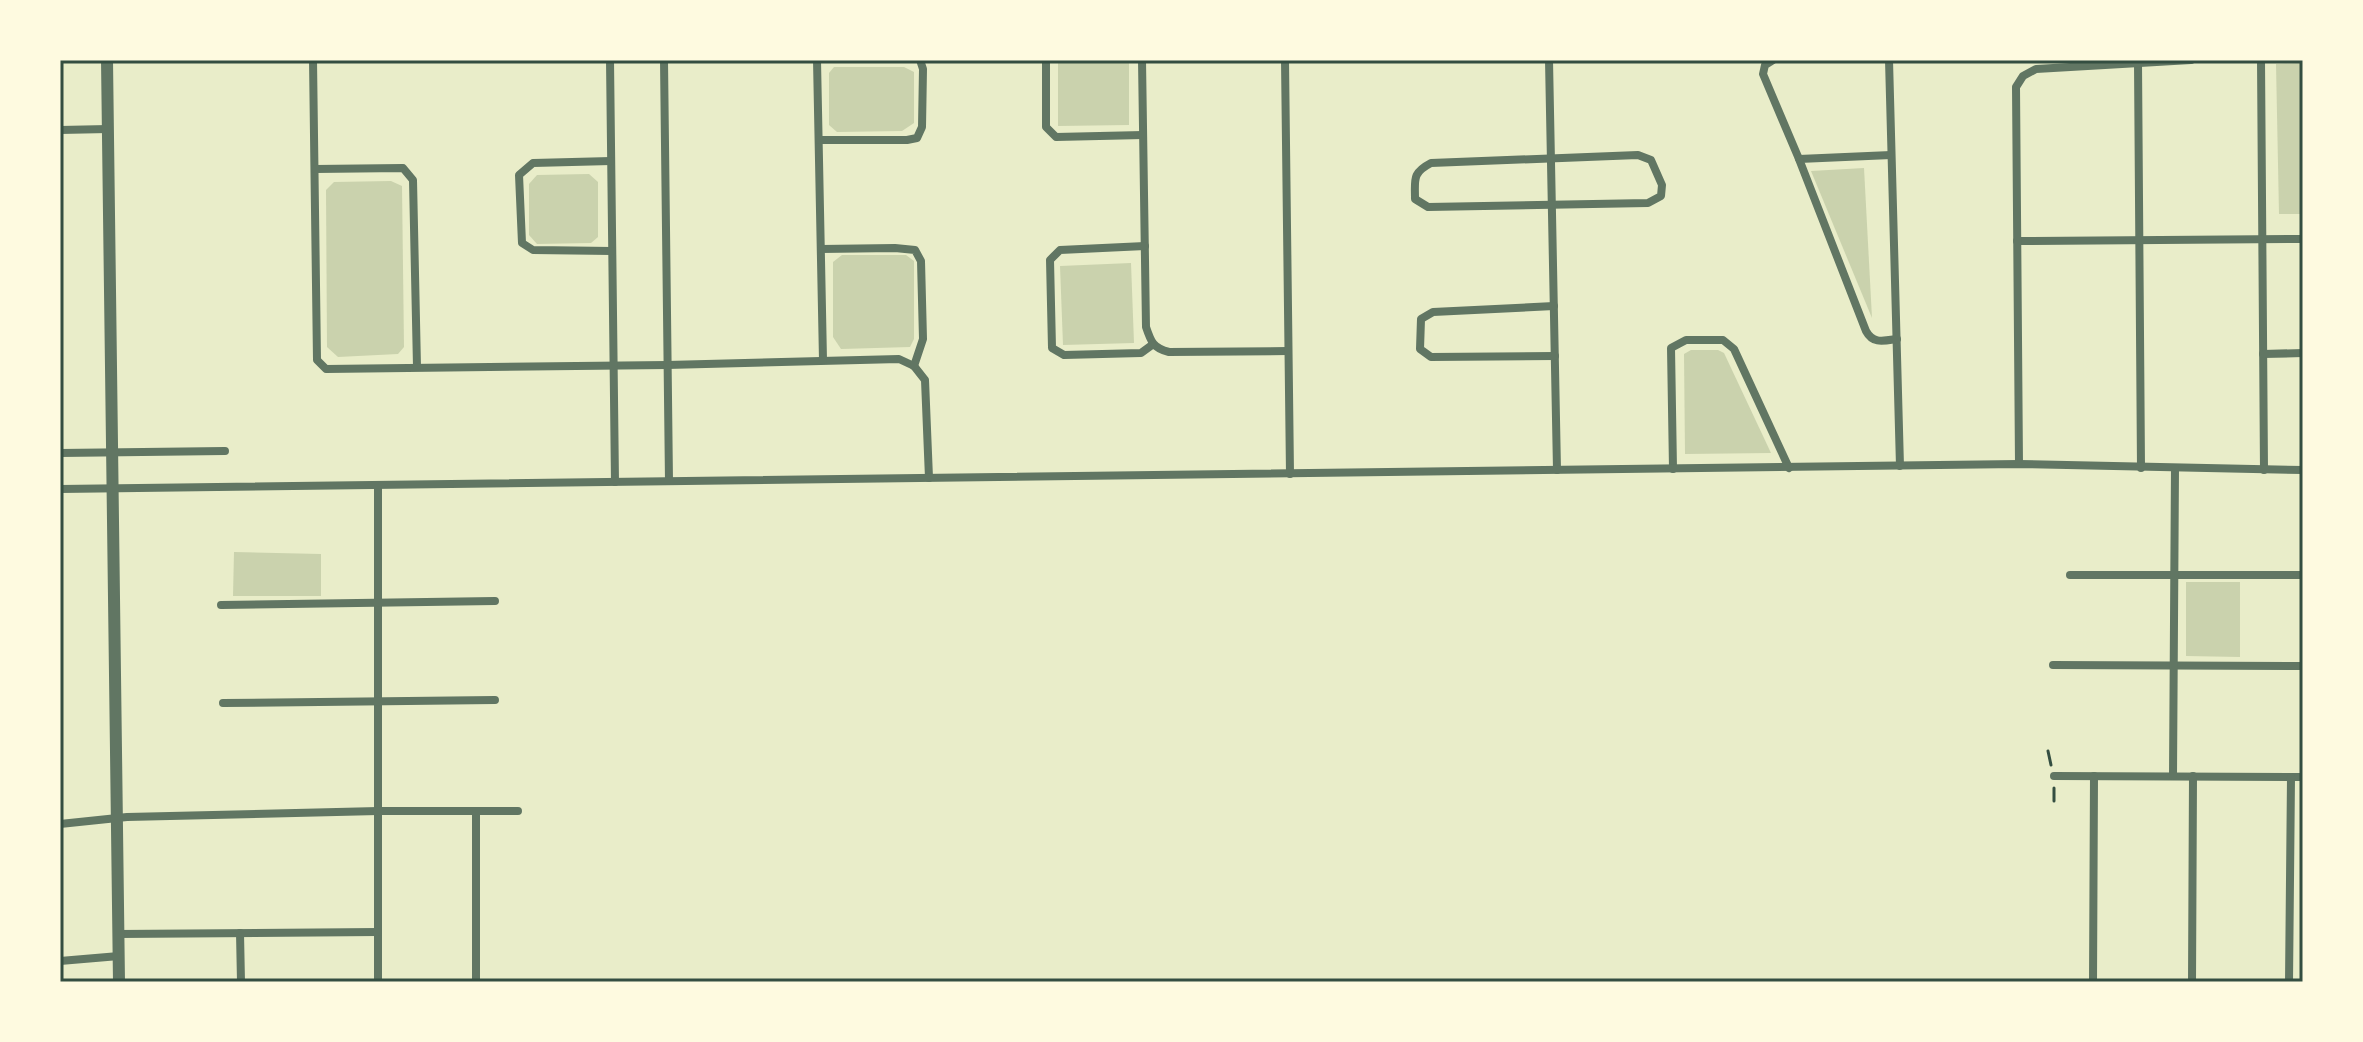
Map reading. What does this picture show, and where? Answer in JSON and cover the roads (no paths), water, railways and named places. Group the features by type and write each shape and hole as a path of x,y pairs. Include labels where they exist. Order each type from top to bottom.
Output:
{"street":[{"path":"107,60 119,982"},
{"path":"313,60 317,360 326,369 899,359 914,366 925,380 929,478"},
{"path":"610,60 615,482"},
{"path":"664,60 669,481"},
{"path":"817,60 823,360"},
{"path":"819,140 917,138 922,127 923,69 920,60"},
{"path":"1046,60 1046,127 1056,137 1143,135"},
{"path":"1142,60 1146,327 1152,345 1169,352 1288,351"},
{"path":"1285,60 1290,474"},
{"path":"1549,60 1557,470"},
{"path":"1773,60 1765,65 1763,74 1866,331 1870,338 1878,342 1897,339"},
{"path":"1889,60 1900,466"},
{"path":"2019,464 2016,87 2023,76 2036,69 2191,60"},
{"path":"2261,60 2264,470"},
{"path":"2138,63 2141,468"},
{"path":"60,130 108,129"},
{"path":"1638,155 1651,160 1662,185 1661,196 1648,203 1428,207 1415,199 1415,178 1420,169 1431,163 1551,158 1638,155"},
{"path":"1799,159 1891,155"},
{"path":"611,161 533,163 519,175 522,243 533,250 612,251"},
{"path":"315,169 403,168 413,180 417,367"},
{"path":"2017,241 2303,239"},
{"path":"1145,246 1060,250 1050,260 1052,348 1064,355 1141,353 1152,345"},
{"path":"821,249 915,250 921,261 923,339 914,366"},
{"path":"1554,306 1433,312 1421,319 1420,349 1431,357 1555,356"},
{"path":"1673,469 1671,348 1686,340 1723,340 1734,349 1789,468"},
{"path":"2263,354 2303,353"},
{"path":"60,453 225,451"},
{"path":"60,489 2019,464 2303,470"},
{"path":"2173,776 2175,468"},
{"path":"378,485 378,982"},
{"path":"2070,575 2303,575"},
{"path":"221,605 495,601"},
{"path":"2053,665 2303,666"},
{"path":"223,703 495,700"},
{"path":"2054,776 2303,777"},
{"path":"2093,982 2094,776"},
{"path":"2192,982 2193,776"},
{"path":"2289,982 2291,777"},
{"path":"60,824 115,818 378,811 518,811"},
{"path":"476,811 476,982"},
{"path":"118,934 378,932"},
{"path":"240,933 241,982"},
{"path":"60,961 119,956"}]}
